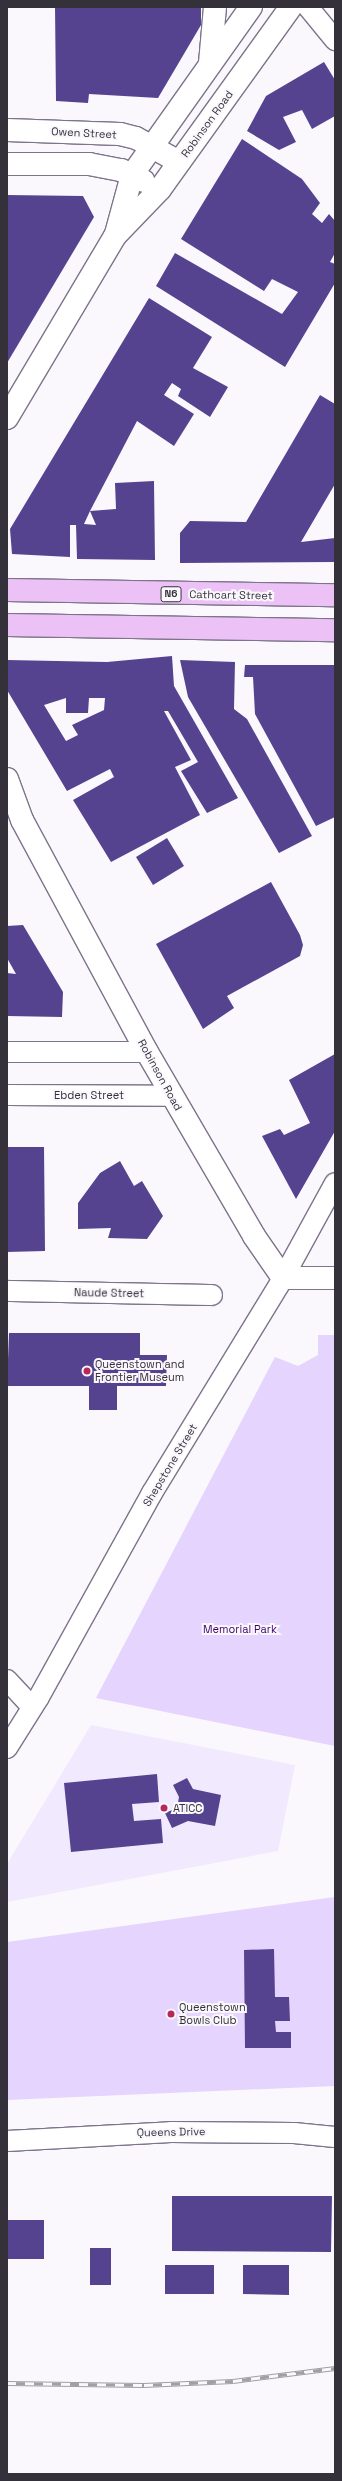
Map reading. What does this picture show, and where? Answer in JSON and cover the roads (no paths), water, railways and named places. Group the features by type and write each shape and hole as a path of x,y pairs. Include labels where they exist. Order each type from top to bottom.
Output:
{"highway":[{"name":"Cathcart Street","path":"7,590 335,595"},
{"path":"7,625 335,630"}],"street":[{"path":"210,63 214,7"},
{"name":"Robinson Road","path":"115,236 132,175 151,145 251,7"},
{"name":"Robinson Road","path":"7,418 115,236 160,189 291,7"},
{"path":"308,7 335,40"},
{"name":"Owen Street","path":"7,130 104,133 136,138 179,162"},
{"path":"7,164 89,164 132,175 160,189"},
{"name":"Robinson Road","path":"7,779 22,820 147,1052 228,1195 283,1278"},
{"name":"Robinson Road","path":"7,801 22,820"},
{"path":"7,1052 147,1052"},
{"name":"Ebden Street","path":"7,1095 172,1096"},
{"name":"Shepstone Street","path":"7,1748 32,1708 152,1493 283,1278 335,1183"},
{"path":"283,1278 335,1278"},
{"name":"Naude Street","path":"7,1291 212,1294"},
{"path":"7,1680 32,1708"},
{"name":"Queens Drive","path":"7,2141 186,2132 294,2132 335,2137"}],"railway":[{"path":"7,2383 144,2385 233,2381 335,2368"}],"place":[{"name":"Queenstown and Frontier Museum","path":"87,1371"},
{"name":"ATICC","path":"164,1808"},
{"name":"Queenstown Bowls Club","path":"171,2014"}],"park label":[{"name":"Memorial Park","path":"240,1629"}]}
